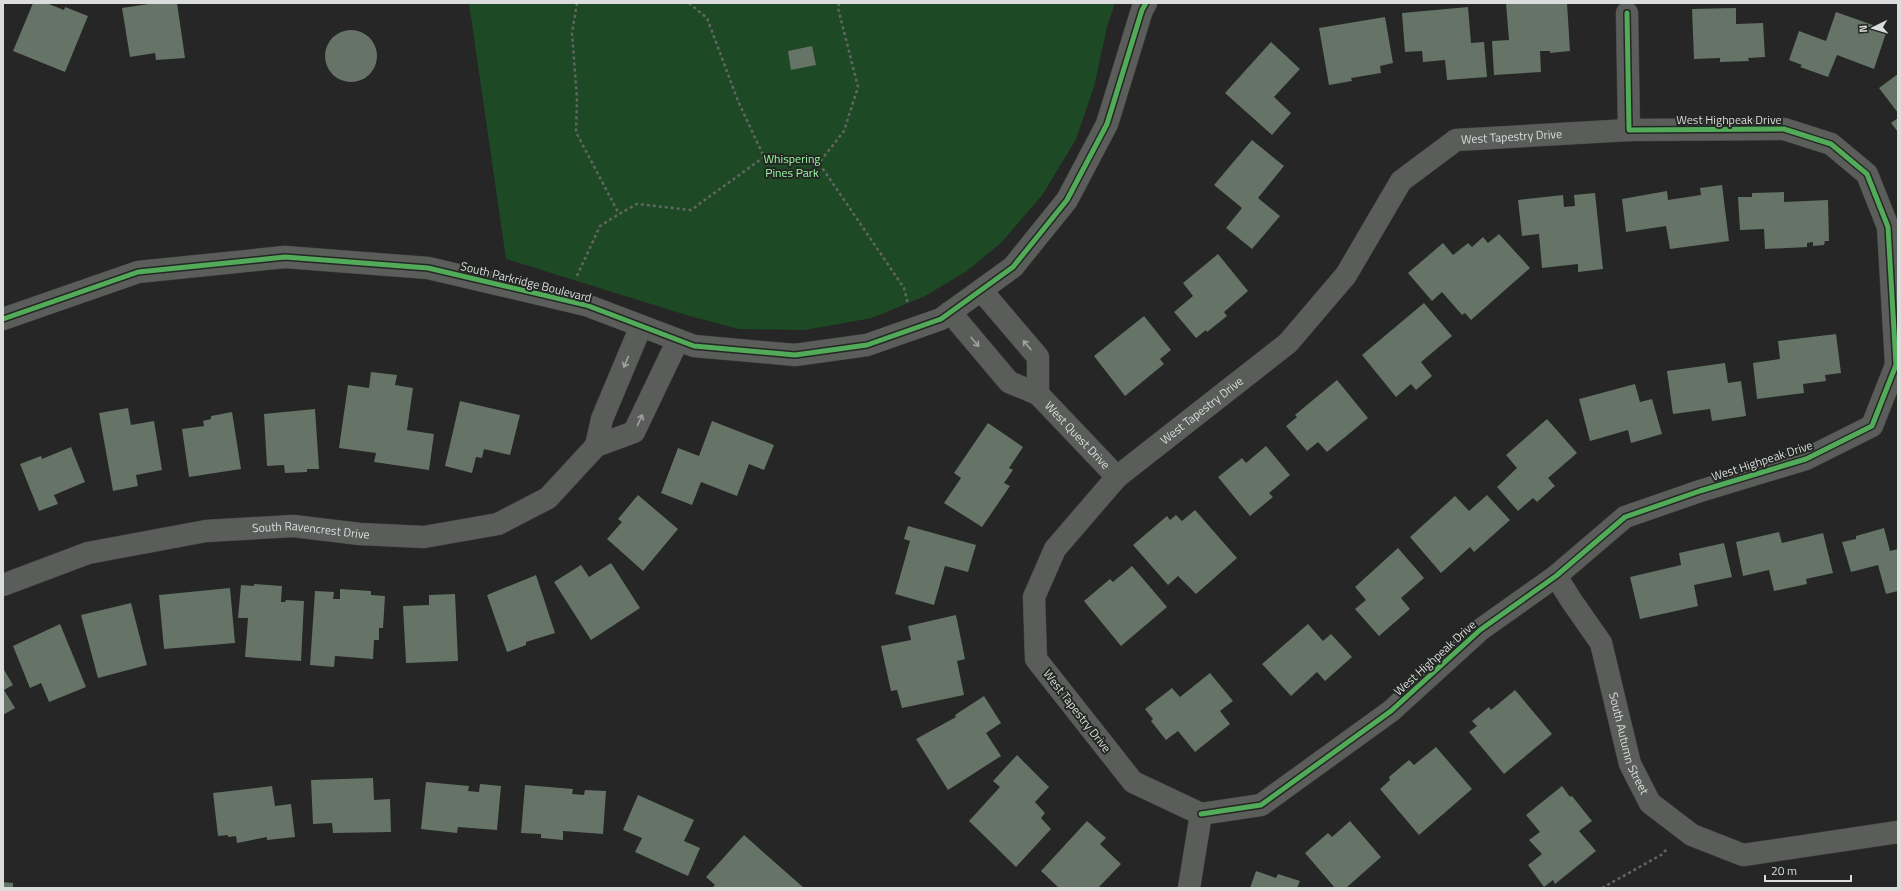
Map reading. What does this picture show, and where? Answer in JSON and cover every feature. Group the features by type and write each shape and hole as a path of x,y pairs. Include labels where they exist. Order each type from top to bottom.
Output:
{"street":[{"name":"South Parkridge Boulevard","path":"3,319 138,272 285,257 428,268 566,300 694,346 794,355 867,345 941,319 1014,267 1067,200 1107,124 1142,10 1146,3"},
{"path":"1627,6 1629,130"},
{"name":"West Highpeak Drive","path":"1201,814 1261,805 1391,712 1480,630 1556,576 1625,517 1700,491 1806,459 1872,426 1896,365 1888,227 1867,174 1831,144 1784,129 1629,130"},
{"name":"West Tapestry Drive","path":"1201,814 1133,782 1036,659 1034,597 1055,549 1116,477 1288,343 1346,274 1401,181 1456,140 1629,130"},
{"name":"West Quest Drive","path":"981,290 1038,358 1038,394"},
{"name":"West Quest Drive","path":"950,312 1009,382 1038,394 1116,477"},
{"path":"596,446 602,419 641,326"},
{"name":"South Ravencrest Drive","path":"3,585 88,553 206,530 292,526 360,534 424,537 498,524 548,498 596,446 634,432 678,340"},
{"name":"South Autumn Street","path":"1556,576 1570,600 1601,643 1630,764 1650,803 1684,830 1692,835 1744,855 1898,832"},
{"path":"1189,888 1201,814"}],"path":[{"path":"577,3 572,33 577,98 576,132 619,214"},
{"path":"689,3 707,18 738,101 764,157"},
{"path":"819,162 844,132 858,87 838,8 839,3"},
{"path":"566,300 600,226 637,204 690,210 764,157 819,162"},
{"path":"819,162 904,288 914,328"},
{"path":"1602,888 1661,855 1684,830"}],"green space":[{"name":"Whispering Pines Park","path":"469,3 1115,3 1107,27 1094,87 1076,139 1043,194 1002,242 967,271 925,296 872,318 805,330 739,329 686,315 506,259"}],"building":[{"path":"33,3 46,3 64,10 65,7 88,16 65,72 13,51"},
{"path":"155,3 177,3 185,58 156,60 155,53 130,57 122,8"},
{"path":"1506,3 1567,3 1570,51 1550,53 1550,51 1540,51 1541,72 1494,75 1492,41 1509,40"},
{"path":"1468,7 1471,43 1484,42 1487,77 1447,80 1445,60 1423,62 1422,51 1405,52 1402,13"},
{"path":"1736,8 1736,24 1763,23 1765,57 1748,58 1749,61 1720,62 1720,58 1694,59 1692,9"},
{"path":"1836,12 1887,30 1874,69 1837,55 1828,77 1800,67 1802,65 1789,60 1799,31 1826,41"},
{"path":"1385,17 1393,63 1380,66 1381,73 1351,78 1352,81 1329,85 1319,28"},
{"path":"351,30 365,34 373,42 377,56 373,70 365,78 351,82 337,78 329,70 325,56 329,42 337,34"},
{"path":"1271,42 1300,69 1274,97 1291,113 1272,135 1225,93"},
{"path":"812,46 816,65 791,70 788,51"},
{"path":"1898,74 1898,113 1879,88"},
{"path":"1898,118 1898,132 1891,123"},
{"path":"1252,140 1284,166 1258,198 1280,216 1252,249 1226,228 1242,208 1214,185"},
{"path":"1722,185 1729,241 1670,249 1666,226 1626,232 1622,199 1667,191 1668,200 1701,195 1700,188"},
{"path":"1784,192 1784,202 1828,200 1829,241 1825,241 1824,245 1813,246 1813,242 1807,243 1807,247 1765,249 1764,229 1740,230 1738,197 1752,197 1752,193"},
{"path":"1595,193 1603,269 1578,272 1578,264 1542,268 1539,234 1522,236 1518,200 1563,195 1564,207 1575,206 1574,195"},
{"path":"1499,234 1530,268 1471,320 1465,313 1462,315 1442,292 1432,301 1408,273 1443,243 1453,255 1468,243 1472,247 1483,237 1488,243"},
{"path":"1218,254 1248,291 1224,312 1227,316 1207,332 1206,330 1196,338 1174,312 1193,296 1183,283"},
{"path":"1424,303 1452,336 1421,362 1432,376 1416,390 1411,384 1396,397 1362,355"},
{"path":"1144,316 1171,350 1160,359 1164,364 1125,396 1094,356"},
{"path":"1836,334 1841,373 1825,375 1826,381 1803,384 1804,393 1757,399 1753,363 1780,359 1778,341"},
{"path":"1725,363 1728,383 1741,381 1746,416 1712,421 1710,409 1673,414 1667,371"},
{"path":"371,372 397,375 395,385 413,388 407,430 434,434 429,470 374,462 376,453 339,448 348,385 369,388"},
{"path":"1337,380 1368,418 1327,452 1318,442 1307,451 1286,426 1297,417 1295,415"},
{"path":"1635,384 1640,402 1652,399 1662,434 1631,443 1628,430 1590,441 1579,399"},
{"path":"460,401 520,415 510,455 484,449 482,458 476,457 472,473 445,466"},
{"path":"128,408 131,425 154,421 162,470 136,475 138,486 113,491 99,413"},
{"path":"315,409 319,469 307,469 307,472 285,473 284,465 267,466 264,414"},
{"path":"232,412 241,469 189,477 182,429 204,426 203,421 211,419 211,416"},
{"path":"1547,419 1577,453 1548,478 1555,486 1537,502 1533,498 1518,511 1497,487 1517,468 1506,455"},
{"path":"712,421 774,445 764,470 749,464 737,496 701,482 692,505 661,493 678,448 699,456"},
{"path":"988,423 1023,447 1009,468 1013,470 1004,483 1010,486 982,527 944,503 961,478 954,473"},
{"path":"1266,446 1290,475 1269,493 1273,497 1250,516 1218,477 1242,458 1246,463"},
{"path":"71,447 85,482 54,495 58,504 39,511 20,464 41,456 42,459"},
{"path":"638,495 678,529 643,571 607,539 622,522 618,519"},
{"path":"1487,495 1510,520 1474,552 1470,547 1441,573 1410,537 1455,496 1469,511"},
{"path":"1195,510 1237,558 1196,594 1178,576 1168,585 1133,545 1167,516 1170,520 1176,515 1182,521"},
{"path":"908,526 976,545 968,572 945,566 934,605 895,594 910,541 904,539"},
{"path":"1884,528 1890,551 1898,549 1898,591 1886,594 1878,565 1851,572 1842,542 1856,539 1856,536"},
{"path":"1779,532 1782,543 1823,533 1833,573 1806,579 1807,584 1774,591 1769,570 1743,576 1736,542"},
{"path":"1724,543 1732,577 1694,585 1698,606 1640,619 1630,577 1681,565 1679,553"},
{"path":"1398,548 1424,578 1401,598 1410,609 1379,636 1355,609 1366,600 1355,587"},
{"path":"611,563 640,608 591,640 554,582 581,565 589,577"},
{"path":"1132,566 1167,607 1121,646 1084,601 1110,579 1113,582"},
{"path":"536,575 555,633 526,642 526,645 507,652 487,595"},
{"path":"254,584 282,586 281,602 285,602 286,600 304,601 301,661 245,657 248,618 238,618 241,585 254,586"},
{"path":"230,588 235,643 164,649 159,595"},
{"path":"340,589 371,591 371,595 385,596 383,628 379,628 379,640 374,640 373,659 335,656 334,667 310,665 315,591 334,592 333,599 340,599"},
{"path":"455,594 458,661 406,663 403,606 429,605 429,595"},
{"path":"131,603 147,665 98,678 81,615"},
{"path":"956,615 965,659 957,661 964,695 902,708 897,690 891,691 881,646 911,640 908,626"},
{"path":"60,624 86,687 49,702 41,683 30,688 13,646"},
{"path":"1308,624 1323,641 1331,634 1352,657 1325,681 1317,672 1291,696 1262,664"},
{"path":"3,668 13,685 4,690 15,708 3,715"},
{"path":"1210,673 1233,701 1220,711 1230,724 1195,752 1178,731 1166,740 1151,721 1153,719 1145,709 1172,688 1180,697"},
{"path":"1515,690 1552,734 1504,774 1469,732 1477,726 1472,721 1489,707 1491,710"},
{"path":"984,696 1001,723 986,733 1001,756 948,790 916,739 956,717 955,715"},
{"path":"1436,747 1472,789 1419,835 1380,789 1390,780 1389,777 1409,760 1414,765"},
{"path":"1017,755 1049,787 1035,802 1045,813 1041,818 1051,829 1016,867 969,821 1000,787 993,781"},
{"path":"373,778 374,800 390,799 391,832 333,833 332,823 313,824 311,780"},
{"path":"426,782 469,786 468,791 479,792 480,784 501,786 497,830 458,827 457,833 421,829"},
{"path":"525,785 573,789 572,794 584,795 585,790 606,791 603,834 563,831 563,840 541,838 541,834 521,833"},
{"path":"272,786 275,806 291,804 295,837 267,840 267,837 237,843 236,836 218,836 213,793"},
{"path":"1562,786 1592,821 1579,831 1596,851 1555,884 1553,880 1544,887 1528,865 1542,854 1529,840 1540,832 1526,815"},
{"path":"638,795 694,820 684,841 700,848 688,876 635,852 642,838 623,830"},
{"path":"1087,821 1106,838 1100,844 1121,864 1098,888 1059,888 1041,871"},
{"path":"1350,821 1381,857 1346,888 1335,888 1305,853 1328,833 1332,837"},
{"path":"744,835 804,888 712,888 715,885 706,877"},
{"path":"1256,871 1276,878 1278,874 1300,881 1297,888 1250,888"},
{"path":"3,882 13,883 13,888 3,888"}],"cycle path":[{"path":"3,319 138,272 285,257 428,268 586,305 694,346 795,355 867,345 941,319 1013,267 1067,200 1107,124 1142,10 1146,3"},
{"path":"1201,814 1261,805 1391,711 1480,630 1556,576 1625,517 1700,491 1806,459 1872,426 1896,365 1888,227 1867,174 1831,144 1784,129 1629,130 1627,13"}]}
